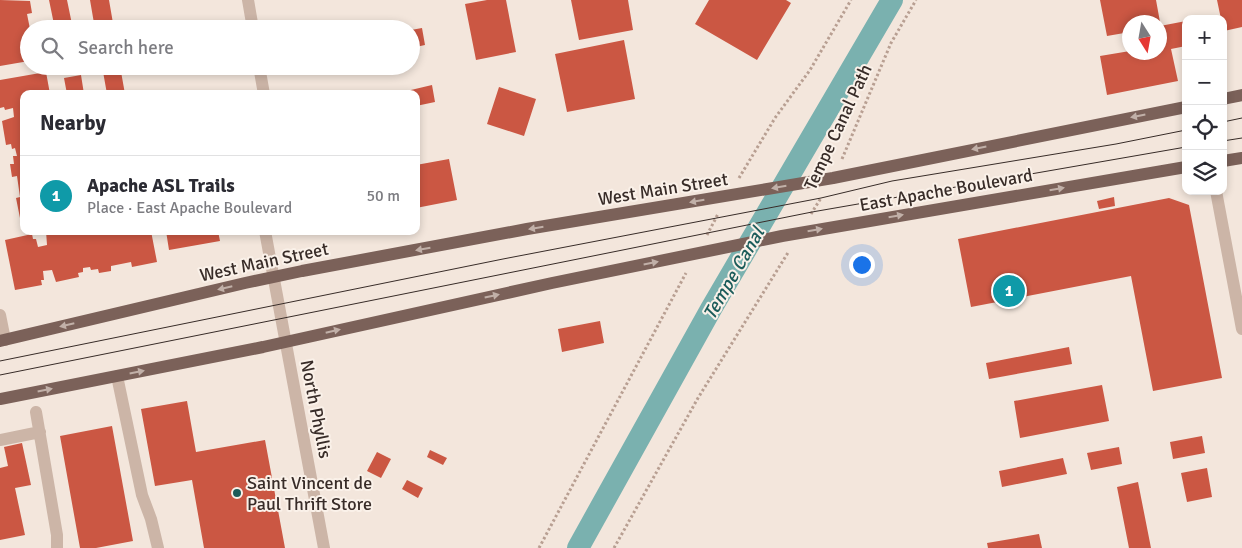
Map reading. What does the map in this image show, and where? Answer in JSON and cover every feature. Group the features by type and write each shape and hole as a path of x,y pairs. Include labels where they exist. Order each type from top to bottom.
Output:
{"main road":[{"path":"1227,98 1242,95"},
{"name":"East Apache Boulevard","path":"745,193 833,178 1182,108"},
{"path":"1227,160 1242,158"},
{"name":"East Apache Boulevard","path":"286,342 542,285 782,236 1182,168"},
{"name":"West Main Street","path":"3,341 273,277 527,229 745,193"},
{"path":"0,399 286,342"}],"street":[{"path":"248,0 251,20"},
{"path":"261,75 263,90"},
{"path":"1217,195 1239,297 1242,329"},
{"name":"North Phyllis","path":"266,235 324,548"},
{"path":"0,315 3,341"},
{"path":"117,376 142,495 151,519 158,548"},
{"path":"36,412 57,535 57,548"},
{"path":"0,440 40,432"}],"path":[{"name":"Tempe Canal Path","path":"614,548 698,398 833,178 891,43 916,0"}],"building":[{"path":"0,0 30,1 32,13 27,14 28,20 20,20 20,63 0,66"},
{"path":"49,0 67,0 71,20 53,20"},
{"path":"90,0 109,0 112,20 93,20"},
{"path":"487,0 506,0 516,52 476,60 465,4"},
{"path":"571,0 628,0 633,30 579,40"},
{"path":"709,0 786,0 791,3 757,60 695,24"},
{"path":"1100,0 1156,0 1159,15 1122,15 1122,33 1107,36"},
{"path":"1217,0 1242,0 1242,27 1227,30 1227,15 1220,15"},
{"path":"1182,22 1182,47 1171,49 1178,81 1107,95 1100,56 1122,52 1122,60 1167,60 1167,25"},
{"path":"420,28 422,28 425,45 420,46"},
{"path":"624,40 635,99 567,112 555,54"},
{"path":"29,75 47,75 49,90 20,90 20,197 17,176 12,177 10,164 14,164 13,156 17,156 15,148 12,149 11,144 6,145 2,121 14,117 13,108 5,110 4,107 0,108 0,80"},
{"path":"81,75 83,90 66,90 64,78"},
{"path":"104,75 122,75 124,90 106,90"},
{"path":"432,85 435,102 420,105 420,90 411,90"},
{"path":"499,87 536,99 524,136 487,124"},
{"path":"449,159 457,200 420,207 420,164"},
{"path":"20,197 20,218 16,198"},
{"path":"1114,197 1115,206 1099,209 1097,201"},
{"path":"1169,198 1189,205 1222,378 1153,391 1131,276 971,307 958,239"},
{"path":"32,235 33,239 36,239 38,247 47,245 46,235 152,235 157,262 132,267 131,262 111,266 111,271 99,273 98,269 83,268 83,272 78,273 79,277 56,282 52,270 43,271 44,280 41,280 42,285 15,290 5,240"},
{"path":"167,235 219,235 220,241 169,250"},
{"path":"600,321 604,343 562,352 558,329"},
{"path":"1069,347 1072,364 989,379 986,363"},
{"path":"1102,385 1109,421 1020,438 1014,401"},
{"path":"187,401 196,452 265,440 285,548 204,548 192,480 155,486 141,409"},
{"path":"112,426 133,541 96,548 80,548 60,436"},
{"path":"1202,436 1205,453 1173,459 1170,442"},
{"path":"22,443 31,485 15,488 25,535 0,540 0,468 8,466 4,447"},
{"path":"1119,447 1122,464 1091,470 1087,453"},
{"path":"430,450 447,458 443,465 427,457"},
{"path":"377,452 391,459 381,478 367,471"},
{"path":"1063,458 1067,474 1002,487 999,471"},
{"path":"1207,468 1212,497 1187,502 1181,473"},
{"path":"407,480 423,488 418,498 402,489"},
{"path":"1138,482 1151,548 1129,548 1117,487"},
{"path":"1039,534 1042,548 988,548 987,543"}],"waterway":[{"name":"Tempe Canal","path":"578,548 711,309 892,0"}],"tram line":[{"path":"1227,121 1242,118"},
{"path":"0,361 503,259 821,198 892,181 1116,144 1182,131"},
{"path":"1227,140 1242,138"},
{"path":"0,375 812,212 1182,148"}],"place":[{"name":"Apache ASL Trails","path":"1009,291"},
{"name":"Saint Vincent de Paul Thrift Store","path":"237,493"}]}
